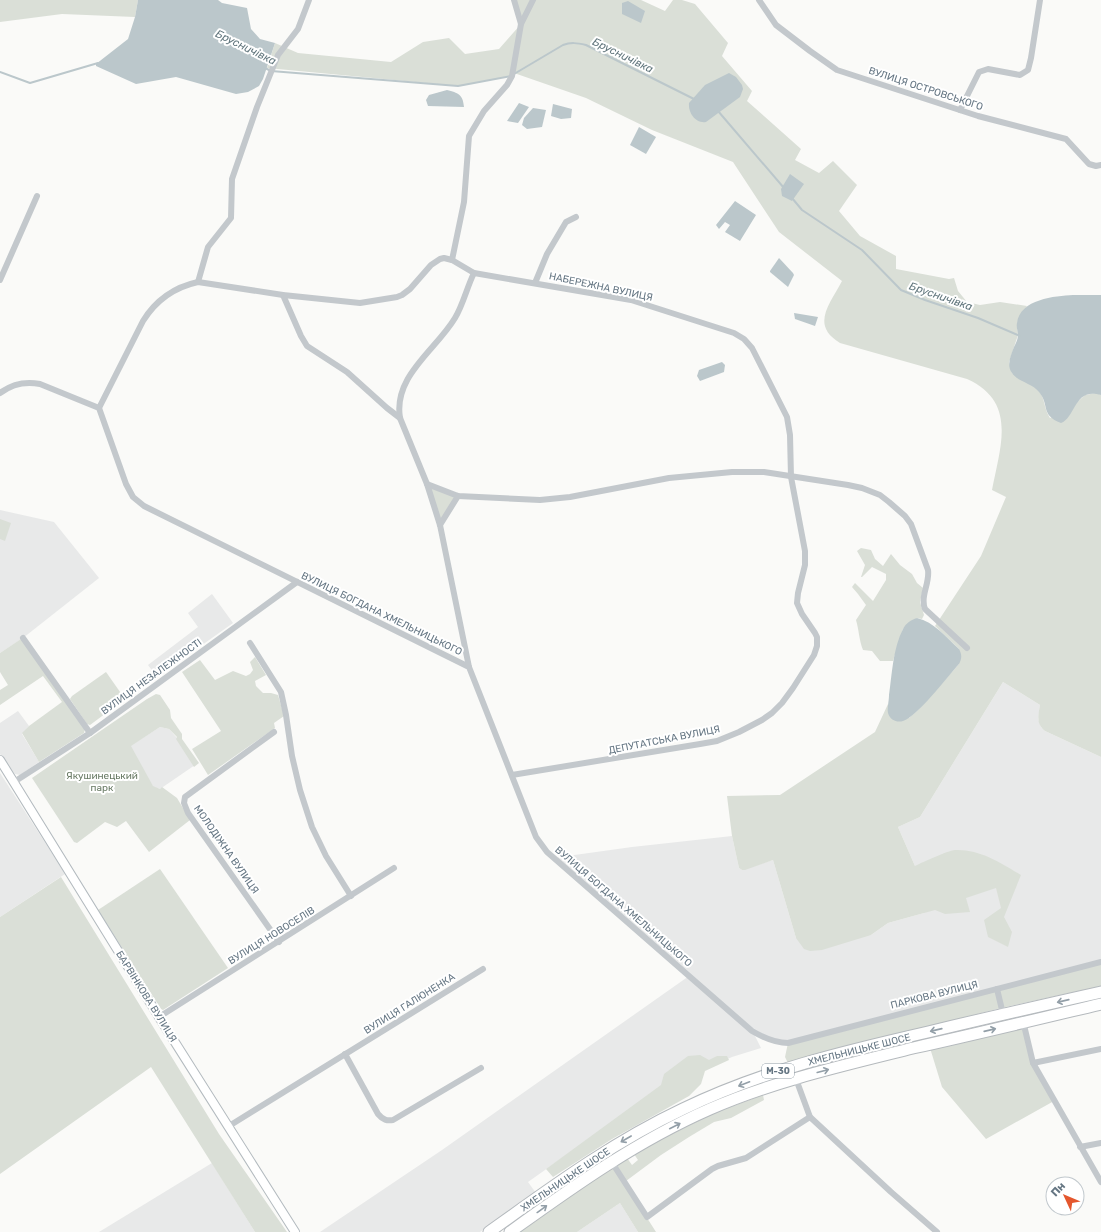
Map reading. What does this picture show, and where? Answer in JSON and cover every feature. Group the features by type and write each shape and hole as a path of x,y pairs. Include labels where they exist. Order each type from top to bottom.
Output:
{"highway":[{"name":"ХМЕЛЬНИЦЬКЕ ШОСЕ","path":"489,1232 582,1166 643,1129 706,1098 781,1069 878,1043 1101,992"},
{"name":"ХМЕЛЬНИЦЬКЕ ШОСЕ","path":"510,1232 612,1161 649,1140 710,1109 796,1079 873,1058 1101,1004"},
{"path":"792,1067 796,1079"}],"street":[{"path":"198,282 210,242 231,218 232,180 256,108 278,55 298,29 309,0"},
{"path":"514,0 521,24"},
{"path":"452,260 464,202 469,136 484,111 507,85 512,76 521,24 533,0"},
{"name":"ВУЛИЦЯ ОСТРОВСЬКОГО","path":"759,0 776,25 837,70 960,110 1066,139 1089,164 1096,166 1101,165"},
{"path":"960,110 979,72 988,69 1020,75 1028,70 1040,0"},
{"path":"0,280 37,196"},
{"path":"535,282 546,254 566,222 576,218"},
{"path":"0,392 17,384 40,384 99,408 143,321 161,300 186,284 198,282 283,295 360,303 397,297 410,289 436,261 444,258 452,260 474,273 455,318 412,372 402,392 399,402 400,418 427,484 440,526 469,667"},
{"name":"НАБЕРЕЖНА ВУЛИЦЯ","path":"474,273 535,282 631,300 734,333 748,343 758,359 787,417 790,435 791,477"},
{"path":"283,295 300,336 308,346 347,372 400,418"},
{"name":"ВУЛИЦЯ БОГДАНА ХМЕЛЬНИЦЬКОГО","path":"99,408 126,484 133,497 144,506 469,667 536,837 547,852 752,1031 772,1041"},
{"path":"427,484 458,496 540,500 570,497 652,480 692,475 756,472 862,488 880,495 899,510 910,524 928,570 929,577 923,599 925,609 967,648"},
{"name":"ДЕПУТАТСЬКА ВУЛИЦЯ","path":"512,775 717,741 762,720 782,703 814,655 818,642 815,633 802,614 797,603 805,565 805,551 791,477"},
{"path":"440,526 458,496"},
{"name":"ВУЛИЦЯ НЕЗАЛЕЖНОСТІ","path":"14,782 90,733 297,582"},
{"path":"23,638 90,733"},
{"path":"250,643 280,692 286,715 292,756 305,808 312,827 326,856 351,896"},
{"name":"МОЛОДІЖНА ВУЛИЦЯ","path":"274,732 185,797 184,803 188,813 279,942"},
{"name":"БАРВІНКОВА ВУЛИЦЯ","path":"0,760 159,1017 296,1232"},
{"name":"ВУЛИЦЯ НОВОСЕЛІВ","path":"159,1017 394,868"},
{"name":"ПАРКОВА ВУЛИЦЯ","path":"772,1041 788,1043 1101,962"},
{"name":"ВУЛИЦЯ ГАЛЮНЕНКА","path":"229,1126 483,969"},
{"path":"997,989 1003,1014"},
{"path":"1021,1010 1033,1064 1101,1182"},
{"path":"1033,1064 1101,1049"},
{"path":"344,1054 378,1114 388,1121 394,1120 481,1068"},
{"path":"796,1079 810,1117 888,1189 938,1232"},
{"path":"612,1161 647,1217 712,1169 746,1158 810,1117"},
{"path":"1080,1147 1101,1143"}],"shaded area":[{"path":"0,510 54,522 99,578 23,638 0,653"},
{"path":"212,594 233,623 157,677 148,665 198,627 188,613"},
{"path":"1003,682 1040,705 1038,719 1041,727 1045,731 1101,757 1101,962 788,1043 753,1032 761,1048 732,1057 705,1069 699,1061 528,1182 536,1193 480,1232 320,1232 442,1150 689,976 553,858 632,847 732,836 739,868 742,870 773,860 796,938 871,935 888,923 924,913 915,866 898,827 920,817"},
{"path":"18,711 29,726 22,734 39,762 20,775 15,774 10,770 0,754 0,723"},
{"path":"160,727 169,729 177,738 195,765 160,789 153,787 130,746"},
{"path":"0,773 65,874 0,917"},
{"path":"212,1163 255,1232 99,1232"},
{"path":"620,1203 638,1232 577,1232"}],"green space":[{"path":"0,0 138,0 135,17 62,14 0,22"},
{"path":"514,0 641,0 665,11 673,0 682,0 695,4 728,43 722,56 752,91 747,101 801,149 795,160 819,173 833,161 857,185 839,211 860,236 896,256 896,269 949,279 954,278 958,291 967,302 980,305 1000,302 1027,306 1017,323 1018,335 1009,362 1012,373 1040,392 1050,418 1071,410 1085,395 1096,393 1101,395 1101,757 1045,731 1039,723 1038,716 1040,705 1003,682 920,817 898,827 915,866 951,851 964,850 982,854 1021,875 1004,917 1012,932 1008,947 988,937 984,920 1001,908 996,888 966,898 970,912 945,914 935,910 888,923 871,935 822,950 810,951 804,949 796,938 773,860 745,870 739,868 732,836 727,796 780,795 875,732 888,704 890,711 909,718 919,709 959,664 959,649 935,626 981,556 1006,497 992,490 999,458 1002,427 994,400 983,389 967,379 840,343 831,336 826,329 824,322 825,314 842,281 779,232 733,162 652,130 586,98 514,73 512,76 458,86 267,68 275,43 298,53 391,62 423,42 449,38 465,54 499,49 521,24"},
{"path":"427,484 458,496 440,525"},
{"path":"0,519 11,523 5,541 0,539"},
{"path":"861,548 871,550 875,559 883,566 891,554 900,565 912,574 917,583 923,588 920,602 924,615 922,619 917,618 903,629 893,661 880,661 872,651 863,650 856,620 866,605 852,587 855,583 873,601 886,580 886,574 872,567 861,577 865,565 857,551"},
{"path":"21,639 85,729 84,733 39,762 22,733 29,726 62,702 43,676 0,705 0,690 8,685 0,672 0,653"},
{"path":"255,657 266,675 255,681 256,686 263,693 278,695 284,716 274,723 275,728 208,775 192,749 221,731 182,672 200,660 215,680 233,671 246,676 253,670 250,662"},
{"path":"106,672 125,699 90,725 87,724 70,699 72,696"},
{"name":"Якушинецький парк","path":"156,694 160,695 170,710 171,718 182,734 182,739 199,763 194,767 176,739 177,737 169,729 160,727 131,746 153,786 160,789 162,787 177,798 190,820 149,852 126,821 117,827 105,822 77,843 74,842 32,778"},
{"path":"160,869 228,968 163,1010 98,910"},
{"path":"61,877 219,1134 287,1232 255,1232 151,1067 0,1174 0,917"},
{"path":"1101,962 1101,986 1001,1008 788,1063 785,1057 788,1043"},
{"path":"1024,1026 1033,1063 1054,1101 986,1139 942,1087 930,1048"},
{"path":"700,1055 709,1060 717,1056 727,1056 729,1060 705,1071 701,1084 689,1096 612,1139 553,1177 546,1169 661,1085 664,1074 688,1056"},
{"path":"763,1095 764,1100 731,1118 714,1122 661,1155 626,1181 616,1165 627,1158 632,1165 638,1160 634,1154 649,1145 714,1113"},
{"path":"614,1166 656,1232 638,1232 620,1203 577,1232 520,1232"}],"water":[{"path":"138,0 218,0 222,3 247,8 251,29 260,39 275,43 263,79 259,86 248,92 236,94 176,77 136,84 96,66 96,64 128,39 135,17"},
{"path":"628,1 645,11 641,23 622,14 622,3"},
{"path":"729,73 736,77 742,85 743,89 740,97 706,122 696,120 691,114 689,103 705,85"},
{"path":"447,90 454,92 461,97 464,107 428,106 426,100 429,95"},
{"path":"519,103 529,107 518,123 507,121"},
{"path":"553,104 572,109 571,118 561,119 551,116"},
{"path":"533,108 546,110 542,127 527,129 522,125 524,118"},
{"path":"639,127 656,137 646,154 630,145"},
{"path":"790,174 804,184 792,201 782,196 781,189"},
{"path":"735,201 756,215 740,241 725,232 730,225 725,222 719,229 716,225"},
{"path":"779,258 794,275 788,287 770,272"},
{"path":"1101,295 1101,395 1085,395 1076,404 1066,420 1061,423 1050,417 1039,392 1033,386 1015,376 1010,370 1009,363 1018,338 1017,323 1024,309 1039,300 1057,296"},
{"path":"794,313 818,317 815,326 795,319"},
{"path":"722,362 725,365 724,372 700,381 697,376 699,370"},
{"path":"917,618 934,626 944,635 959,649 961,658 959,664 932,696 909,718 901,722 892,719 888,711 892,670 897,644 904,627 909,622"}],"waterway":[{"name":"Брусничівка","path":"514,74 563,45 577,43 586,45 694,99"},
{"name":"Брусничівка","path":"0,72 30,83 98,63"},
{"name":"Брусничівка","path":"265,68 271,71 458,86 511,76"},
{"name":"Брусничівка","path":"718,111 784,188"},
{"name":"Брусничівка","path":"792,198 802,210 862,250 901,290 978,318 1020,336"}]}
